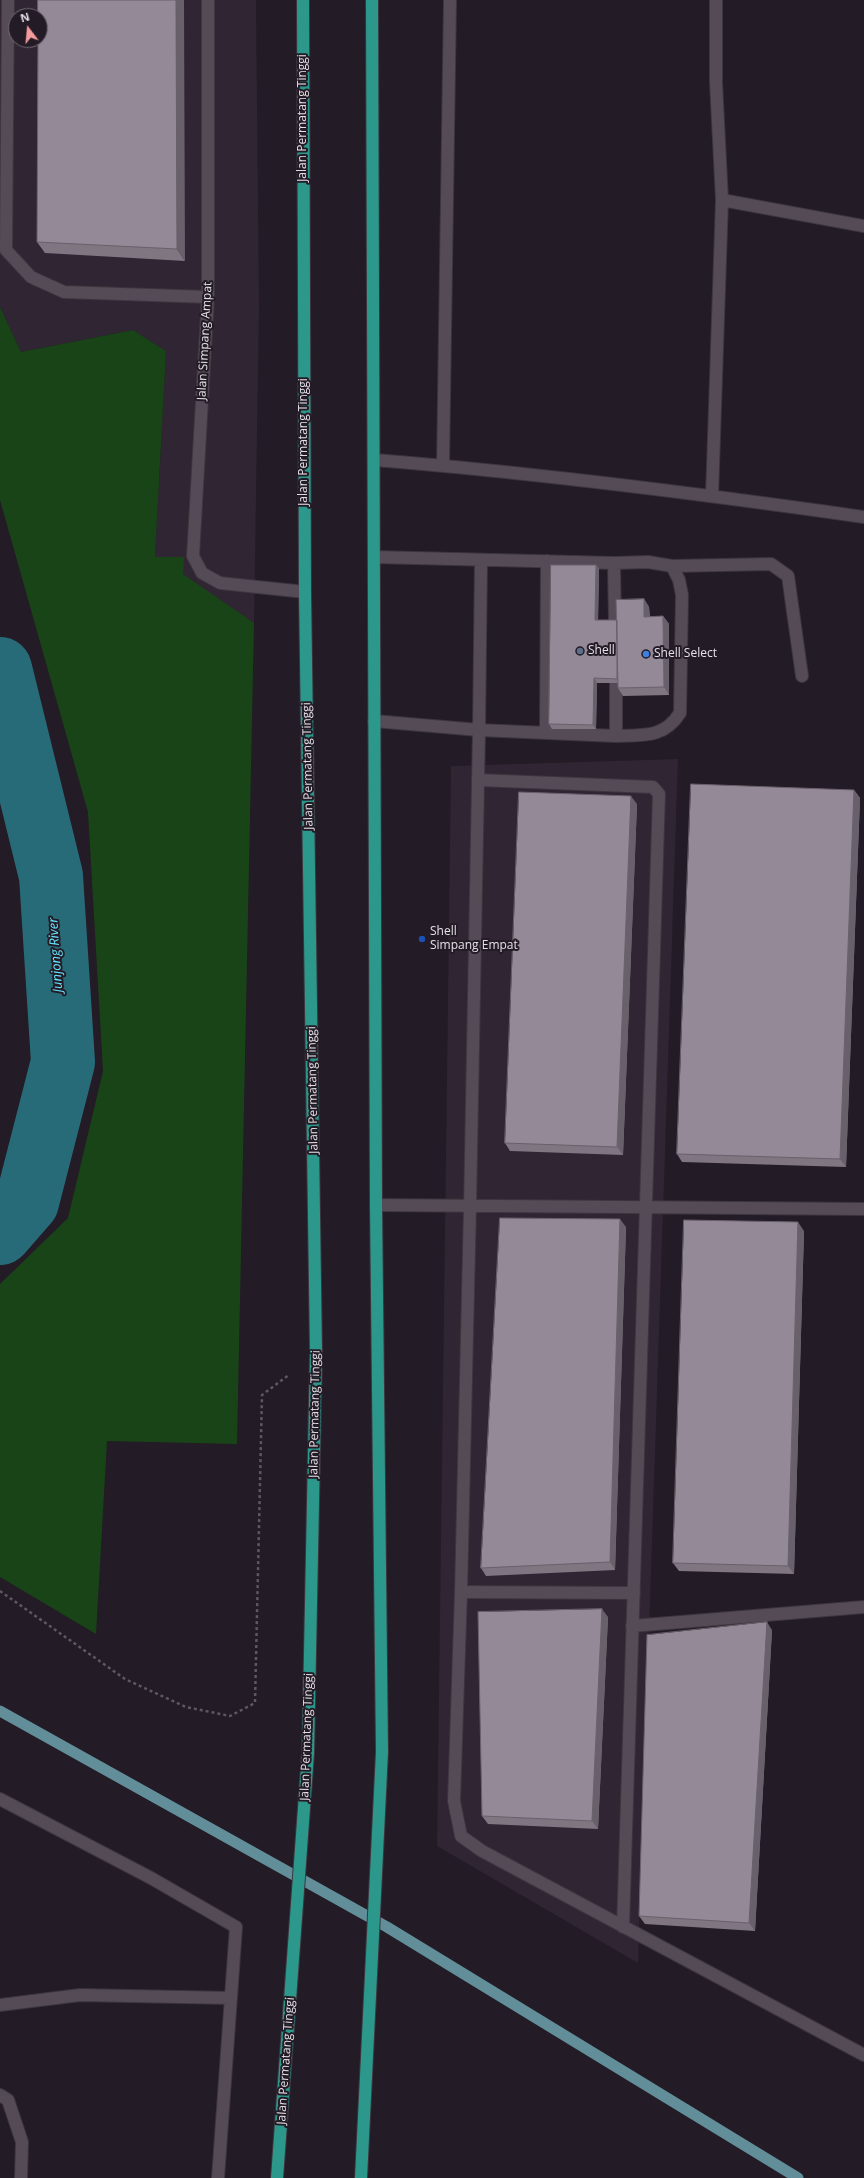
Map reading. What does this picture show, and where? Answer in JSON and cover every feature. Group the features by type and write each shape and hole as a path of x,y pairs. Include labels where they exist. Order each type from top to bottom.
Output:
{"highway":[{"name":"Jalan Permatang Tinggi","path":"278,2178 308,1753 316,1353 305,592 303,0"},
{"path":"361,2178 382,1752 376,1205 374,721 375,460 372,0"}],"street":[{"path":"8,0 6,250 31,277 64,292 208,297"},
{"name":"Jalan Simpang Ampat","path":"208,0 208,297 192,556 202,573 220,583 305,592"},
{"path":"443,465 450,0"},
{"path":"712,496 722,200 716,82 716,0"},
{"path":"722,200 864,226"},
{"path":"375,460 443,465 712,496 864,517"},
{"path":"374,557 648,562 672,566 771,564 788,576 802,676"},
{"path":"481,560 470,1207 461,1592 454,1801 461,1836 482,1851 864,2056"},
{"path":"546,733 548,561"},
{"path":"614,562 615,624"},
{"path":"374,721 479,730 616,736 647,735 662,731 673,723 680,713 682,595 672,566"},
{"path":"616,683 616,736"},
{"path":"478,780 653,787 659,794 622,1926"},
{"path":"376,1205 470,1207 864,1209"},
{"path":"461,1592 634,1593"},
{"path":"632,1626 864,1607"},
{"path":"0,1799 151,1878 236,1927 218,2178"},
{"path":"0,2005 80,1995 231,1998"},
{"path":"0,2095 8,2100 22,2142 21,2178"}],"path":[{"path":"0,1591 125,1679 186,1707 230,1716 255,1703 262,1395 316,1353"}],"shaded area":[{"path":"0,0 256,0 259,307 254,623 155,557 166,351 133,330 21,352 0,307"},
{"path":"678,759 638,1963 437,1846 451,766"}],"green space":[{"path":"0,307 21,352 133,330 166,351 155,557 184,557 183,574 254,623 237,1444 107,1441 96,1634 0,1577 0,1284 68,1218 103,1071 88,812 0,500"}],"building":[{"path":"38,0 176,0 177,249 37,242 38,48 48,48 48,8 38,8"},
{"path":"551,565 596,565 595,620 617,620 617,679 594,678 593,725 549,724"},
{"name":"Shell Select","path":"644,599 644,617 663,616 664,687 618,688 616,600"},
{"path":"691,784 854,790 840,1159 677,1154"},
{"path":"519,792 631,796 617,1147 505,1143"},
{"path":"500,1218 620,1219 610,1562 481,1568"},
{"path":"684,1220 798,1222 788,1566 673,1563"},
{"path":"602,1609 592,1821 482,1816 478,1612"},
{"path":"767,1622 749,1923 639,1916 647,1635"}],"waterway":[{"name":"Junjong River","path":"0,669 51,876 63,1062 27,1202 0,1233"},
{"path":"0,1711 387,1927 798,2178"}],"place":[{"name":"Shell","path":"580,651"},
{"name":"Shell Select","path":"646,654"},
{"name":"Shell Simpang Empat","path":"422,939"}]}
